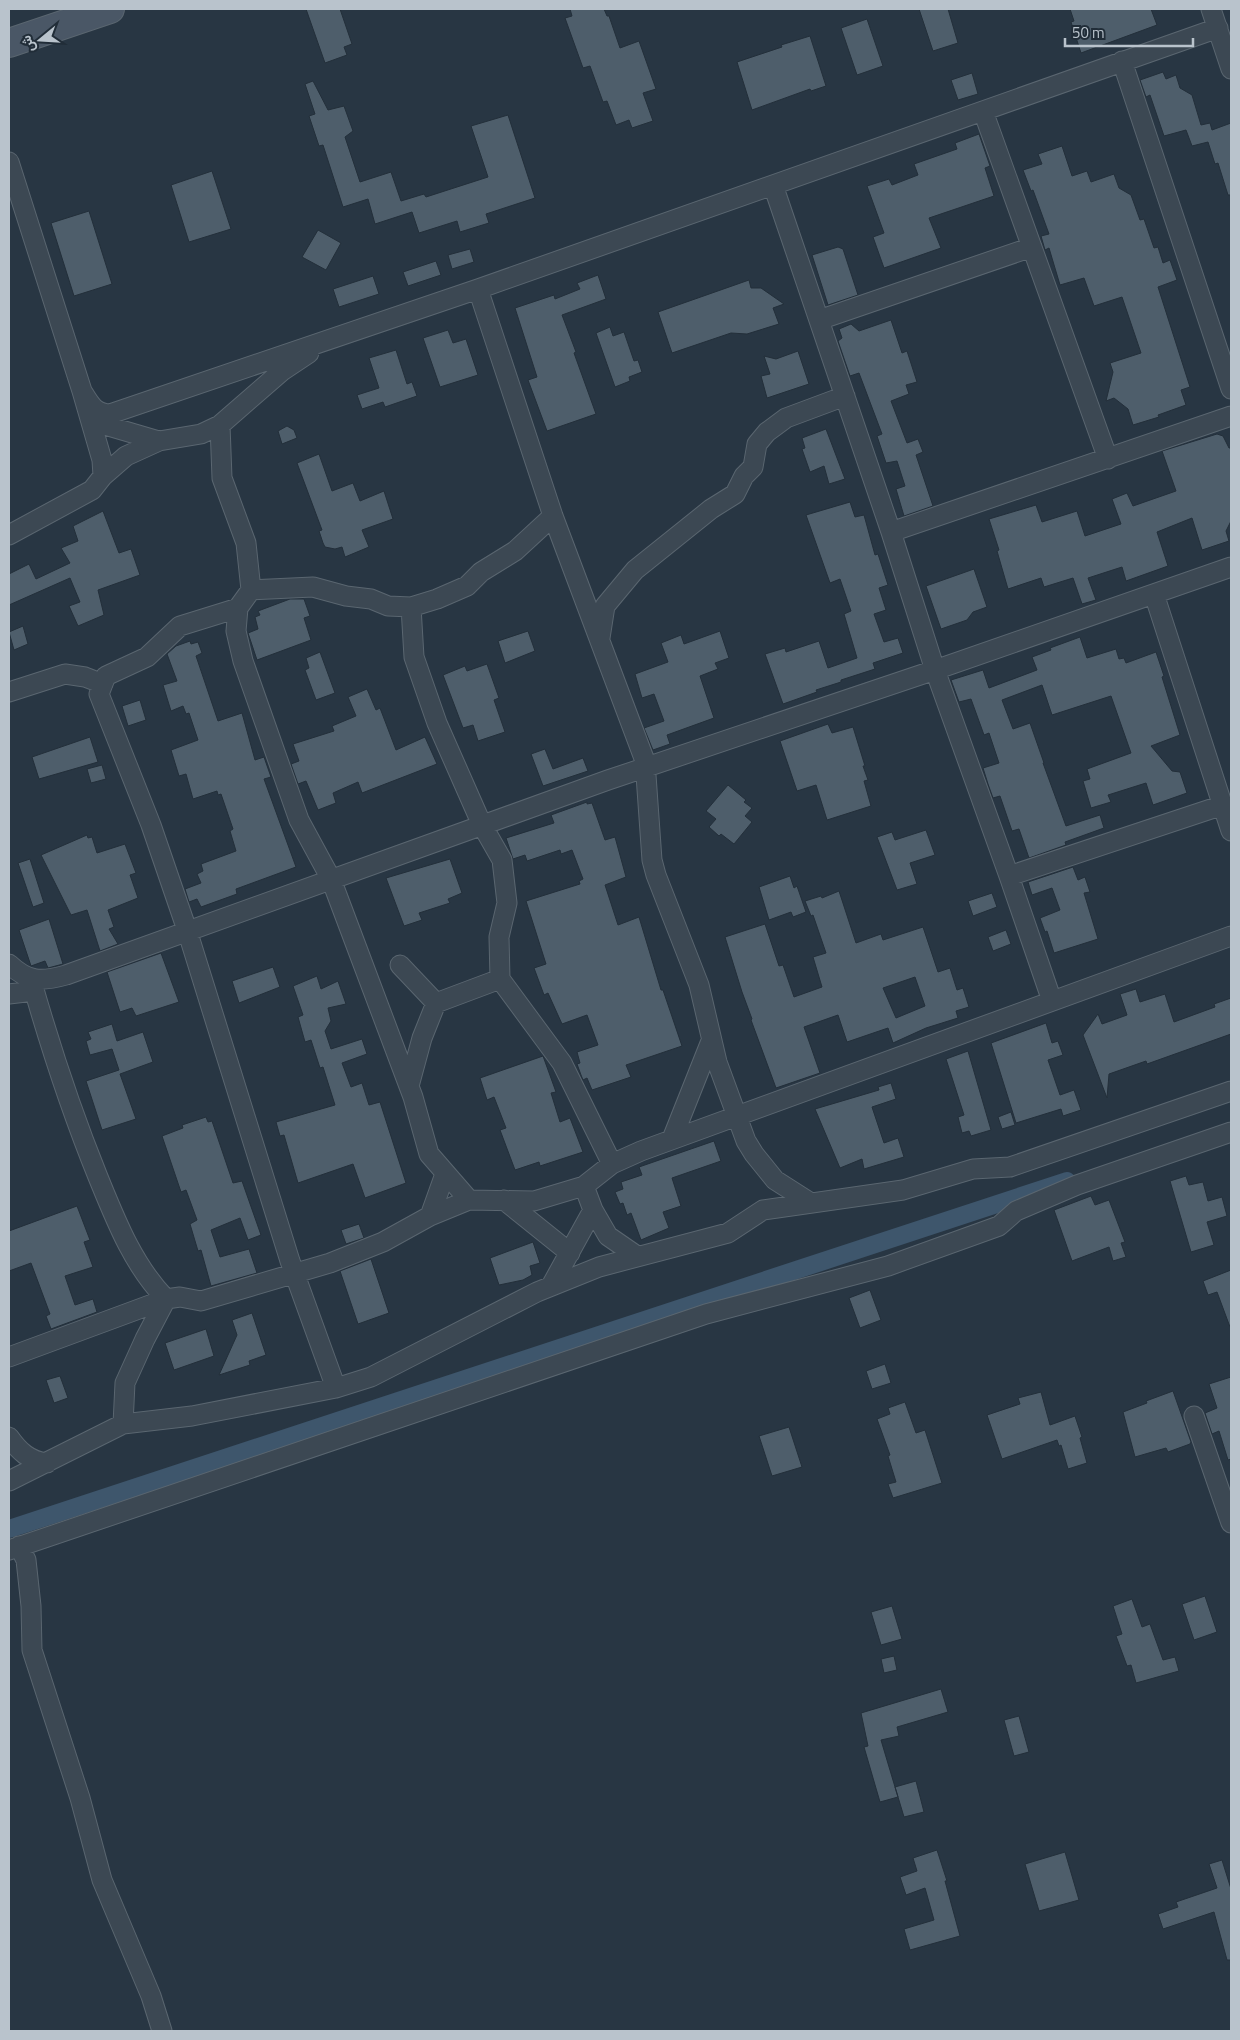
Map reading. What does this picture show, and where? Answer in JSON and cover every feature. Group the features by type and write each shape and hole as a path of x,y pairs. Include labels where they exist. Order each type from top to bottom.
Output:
{"main road":[{"path":"9,43 110,9"}],"street":[{"path":"1211,9 1231,69"},
{"path":"82,390 90,405 99,413 110,414 478,289 1218,28"},
{"path":"1122,61 1231,389"},
{"path":"983,111 1108,458"},
{"path":"9,162 82,390 102,460 103,476"},
{"path":"773,185 891,532 934,670 1052,1001"},
{"path":"819,320 1032,247"},
{"path":"478,289 553,516 646,768 652,860 672,920 704,1000 711,1040 735,1115 746,1141 775,1180 811,1203"},
{"path":"9,535 92,490 103,476 126,456 159,441 201,434 220,425 282,371 329,340"},
{"path":"600,640 605,606 635,570 711,508 735,494 744,476 753,467 757,444 766,432 786,418 845,396"},
{"path":"891,532 1231,416"},
{"path":"91,421 159,441"},
{"path":"220,425 222,478 246,544 251,590 238,608 236,631 243,661 299,820 331,879 409,1086 429,1154 469,1200"},
{"path":"251,590 313,587 371,599 388,606 411,607 437,599 467,586 481,572 515,551 553,516"},
{"path":"9,994 599,783 1231,567"},
{"path":"1154,594 1231,831"},
{"path":"411,607 414,657 437,722 482,825 502,860 507,903 499,937 500,979 562,1064 612,1164"},
{"path":"238,608 180,626 147,657 106,676 98,694 151,826 187,930 294,1273 336,1388"},
{"path":"9,692 66,674 85,677 103,684"},
{"path":"1009,876 1222,805"},
{"path":"9,1357 166,1299 180,1297 201,1301 330,1263 383,1242 430,1216 469,1200 534,1201 584,1186 612,1164 672,1139 1231,936"},
{"path":"9,964 33,985 45,1029 72,1109 115,1219 141,1269 166,1299"},
{"path":"400,965 436,1003"},
{"path":"409,1086 422,1038 436,1003 500,979"},
{"path":"672,1139 711,1040"},
{"path":"9,1481 47,1464 123,1424 192,1416 336,1388 372,1377 551,1286 599,1267 728,1233 763,1210 903,1190 973,1169 1010,1167 1231,1091"},
{"path":"162,2031 151,1996 102,1880 80,1798 32,1650 31,1606 26,1560 14,1548 706,1314 888,1266 999,1226 1016,1211 1077,1185 1231,1132"},
{"path":"430,1216 445,1174"},
{"path":"584,1186 608,1236 637,1256"},
{"path":"504,1200 570,1254"},
{"path":"551,1286 594,1210"},
{"path":"123,1424 125,1383 166,1299"},
{"path":"1194,1416 1230,1515"},
{"path":"9,1437 22,1454 37,1462 47,1464"}],"building":[{"path":"306,9 340,9 352,44 344,47 347,55 325,63"},
{"path":"570,9 604,9 607,16 609,16 620,48 639,41 656,89 643,93 653,121 632,128 629,120 616,125 607,101 603,102 590,66 583,68 565,18 572,16"},
{"path":"919,9 948,9 958,43 933,51"},
{"path":"1070,9 1151,9 1157,25 1081,53 1071,22 1074,21"},
{"path":"867,19 883,66 857,75 841,28"},
{"path":"810,36 826,86 811,91 810,89 752,110 737,62"},
{"path":"1163,72 1166,79 1176,75 1180,88 1192,95 1201,125 1210,123 1212,130 1231,123 1231,195 1228,195 1218,163 1215,164 1208,142 1192,146 1186,130 1164,136 1150,95 1146,97 1140,80"},
{"path":"972,73 978,94 958,100 951,80"},
{"path":"313,81 328,110 344,106 353,131 345,137 360,182 391,172 401,201 424,194 426,197 488,177 471,126 508,115 535,198 486,214 489,223 460,232 457,221 419,233 412,212 375,224 368,199 343,207 323,145 319,146 309,116 315,114 305,84"},
{"path":"979,134 990,166 985,168 994,196 929,218 941,248 884,268 873,237 884,233 867,186 889,179 892,185 918,175 914,164 957,149 955,143"},
{"path":"1062,146 1072,176 1087,171 1091,182 1114,174 1119,188 1131,195 1140,220 1144,219 1154,248 1158,247 1163,263 1170,260 1177,280 1158,287 1190,387 1181,390 1186,405 1158,415 1159,417 1133,425 1128,409 1114,398 1106,401 1113,372 1110,363 1141,353 1122,297 1094,306 1084,278 1060,285 1049,248 1045,250 1041,236 1049,234 1033,190 1031,191 1023,170 1042,164 1038,154"},
{"path":"212,171 231,229 189,242 171,185"},
{"path":"89,211 112,284 74,296 51,223"},
{"path":"318,230 341,243 326,270 302,257"},
{"path":"838,247 843,249 858,295 828,305 812,255"},
{"path":"470,249 474,262 452,269 448,255"},
{"path":"436,261 441,275 408,286 403,272"},
{"path":"598,275 606,299 562,315 596,414 547,431 528,380 537,377 515,308 554,295 555,299 580,289 577,283"},
{"path":"373,276 379,294 339,307 333,289"},
{"path":"749,280 751,288 761,288 784,304 773,308 779,324 747,334 731,333 672,353 658,312"},
{"path":"891,320 902,353 907,351 917,382 906,385 909,394 891,401 907,443 918,439 923,452 916,455 933,506 904,516 896,489 905,486 897,461 886,463 877,436 882,434 859,373 850,376 838,341 842,338 839,329 851,324 859,331"},
{"path":"610,327 613,336 624,332 634,361 638,360 642,372 629,377 630,381 615,387 596,333"},
{"path":"448,330 453,343 466,339 478,375 440,387 423,338"},
{"path":"396,350 407,384 412,382 417,396 385,407 383,402 362,409 357,395 379,388 369,358"},
{"path":"798,351 809,384 767,398 761,376 770,374 764,356 776,359"},
{"path":"287,426 294,430 297,438 282,444 278,431"},
{"path":"826,429 845,479 829,484 824,466 810,472 802,449 805,448 802,438"},
{"path":"1217,434 1223,436 1229,448 1231,448 1231,521 1226,531 1229,541 1202,550 1192,518 1157,532 1168,566 1126,581 1122,567 1088,578 1096,600 1082,604 1073,578 1044,587 1041,578 1008,589 997,551 999,550 989,519 1036,505 1042,522 1077,511 1085,536 1121,524 1112,499 1127,493 1133,506 1176,491 1162,451"},
{"path":"319,454 332,491 353,483 360,501 384,491 393,519 362,530 369,547 345,557 342,547 335,549 325,547 319,531 322,530 297,463"},
{"path":"850,502 855,517 864,515 875,555 878,554 888,585 879,588 886,610 874,614 884,642 898,638 903,653 873,663 875,669 841,680 841,682 816,690 817,692 783,704 765,654 785,648 786,652 819,641 828,668 857,658 844,614 851,611 840,579 830,583 806,515"},
{"path":"103,511 119,553 131,549 140,575 98,590 104,615 78,626 69,606 80,602 70,578 9,605 9,574 29,564 36,579 70,563 61,548 78,541 73,526"},
{"path":"974,569 987,607 973,612 967,620 941,629 926,586"},
{"path":"290,599 304,599 310,616 304,618 311,640 257,660 248,633 258,629 255,617 260,615 258,611"},
{"path":"23,626 28,644 14,650 9,632"},
{"path":"528,631 535,651 505,663 498,641"},
{"path":"720,631 729,658 715,663 718,669 700,676 714,718 667,735 670,744 653,750 644,728 664,721 654,694 642,698 635,674 668,662 661,643 681,635 684,644"},
{"path":"1080,637 1087,658 1116,649 1119,659 1124,658 1126,663 1156,652 1180,735 1151,746 1172,771 1180,772 1187,793 1153,805 1146,783 1108,795 1111,802 1091,808 1083,781 1090,779 1087,769 1131,753 1111,696 1052,715 1042,685 1002,700 1013,729 1030,723 1066,826 1100,815 1104,828 1065,842 1066,845 1029,858 1019,829 1012,831 1000,796 993,798 988,784 983,768 999,763 989,733 984,735 971,699 959,702 951,680 983,670 989,688 1037,670 1032,657"},
{"path":"190,641 191,644 198,642 202,653 196,656 218,721 242,713 255,760 264,757 271,777 264,779 296,867 236,889 237,894 201,907 197,899 189,902 185,889 201,883 197,874 203,871 201,864 236,851 230,831 233,829 221,794 218,795 217,791 193,799 186,774 179,776 171,750 198,740 189,713 186,714 183,706 171,711 163,685 177,681 167,654 176,646"},
{"path":"320,652 335,693 316,700 305,670 309,668 306,658"},
{"path":"487,664 499,698 494,700 505,732 478,741 473,725 463,728 443,675 465,666 467,671"},
{"path":"367,689 376,710 380,708 396,750 425,737 437,764 362,793 358,782 333,793 336,803 318,810 306,781 298,784 291,764 299,761 293,744 334,731 332,726 356,716 348,697"},
{"path":"140,700 146,720 128,726 122,706"},
{"path":"828,724 832,733 853,727 865,766 863,766 868,780 864,781 871,806 827,820 816,785 797,791 780,741"},
{"path":"90,737 98,762 39,779 32,757"},
{"path":"545,749 553,769 583,758 588,771 543,786 531,754"},
{"path":"102,765 106,779 91,783 87,769"},
{"path":"728,785 746,800 744,802 752,808 745,816 752,822 734,844 721,834 719,836 709,827 716,819 706,811"},
{"path":"587,802 587,804 592,803 605,840 615,837 626,877 605,885 618,925 639,917 661,990 663,990 682,1046 626,1065 631,1077 592,1090 587,1078 583,1080 581,1075 577,1064 580,1063 577,1052 598,1045 587,1015 562,1024 548,993 544,995 534,968 546,964 526,901 580,884 579,881 583,879 572,850 561,854 560,850 527,861 525,855 513,859 506,838 554,823 551,815"},
{"path":"926,830 935,855 910,863 917,884 897,890 877,837 892,832 895,840"},
{"path":"87,835 88,838 92,837 97,853 125,844 136,873 130,875 138,898 108,910 114,927 109,929 118,944 100,951 87,910 71,915 41,855"},
{"path":"30,859 44,903 33,907 18,863"},
{"path":"450,859 462,893 448,899 450,903 419,913 422,920 404,926 386,878"},
{"path":"1073,867 1078,880 1085,877 1090,892 1084,893 1098,939 1054,953 1047,931 1045,932 1040,918 1060,910 1052,888 1032,895 1028,882"},
{"path":"790,876 794,888 797,886 806,912 793,917 791,912 769,920 759,887"},
{"path":"839,891 856,943 881,934 883,940 923,927 938,972 950,968 957,990 963,988 969,1007 956,1011 958,1018 926,1028 893,1043 888,1028 847,1042 838,1015 804,1027 820,1073 776,1088 751,1020 725,937 765,924 779,966 783,965 794,997 822,987 813,957 826,953 813,915 811,916 805,901 821,896 822,898","holes":["915,977 925,1006 896,1018 883,988"]},
{"path":"992,893 997,907 973,916 968,901"},
{"path":"49,919 63,964 48,968 45,961 31,966 19,930"},
{"path":"1006,930 1011,944 993,951 988,937"},
{"path":"161,953 179,1002 136,1016 132,1008 120,1012 107,972"},
{"path":"273,967 280,987 239,1003 232,981"},
{"path":"317,976 321,989 338,981 346,1004 328,1008 331,1021 325,1031 331,1049 362,1039 367,1054 342,1063 351,1087 362,1083 369,1105 380,1102 406,1183 365,1198 353,1164 298,1183 284,1135 280,1136 276,1122 335,1105 323,1067 320,1068 311,1040 305,1042 298,1017 303,1015 293,986"},
{"path":"1136,989 1140,1002 1165,994 1174,1022 1215,1007 1214,1004 1231,998 1231,1034 1147,1064 1146,1061 1109,1074 1107,1098 1083,1035 1098,1014 1102,1024 1127,1015 1120,994"},
{"path":"1046,1023 1052,1043 1058,1041 1063,1055 1048,1060 1060,1095 1074,1090 1081,1110 1063,1116 1061,1109 1016,1123 991,1043"},
{"path":"112,1024 117,1041 143,1032 153,1062 120,1074 136,1119 102,1130 86,1081 119,1070 112,1049 90,1055 86,1041 91,1039 88,1032"},
{"path":"968,1051 991,1130 971,1136 969,1131 962,1133 958,1117 964,1115 946,1059"},
{"path":"543,1056 556,1092 551,1093 560,1122 570,1118 583,1152 540,1166 539,1162 515,1170 500,1130 506,1128 494,1097 487,1100 480,1078"},
{"path":"891,1083 896,1099 872,1107 884,1143 898,1138 904,1157 864,1169 862,1159 840,1168 815,1109 879,1090 878,1087"},
{"path":"1011,1112 1015,1125 1002,1129 998,1117"},
{"path":"206,1117 208,1122 212,1121 233,1183 242,1181 261,1235 248,1240 240,1218 211,1230 220,1257 249,1249 257,1273 211,1286 201,1250 198,1251 190,1224 197,1220 186,1190 181,1192 162,1136 183,1128 182,1125"},
{"path":"714,1141 721,1161 672,1178 681,1206 663,1212 669,1228 641,1240 631,1213 627,1215 623,1203 620,1204 615,1192 623,1189 621,1182 642,1175 639,1167"},
{"path":"1186,1176 1189,1185 1203,1182 1208,1201 1222,1197 1227,1216 1207,1222 1214,1245 1191,1252 1170,1181"},
{"path":"1091,1196 1095,1205 1109,1200 1125,1242 1121,1243 1126,1257 1113,1261 1109,1247 1072,1261 1054,1210"},
{"path":"77,1206 90,1240 84,1242 93,1267 65,1276 75,1305 93,1299 97,1312 51,1329 46,1316 50,1314 31,1263 9,1271 9,1231"},
{"path":"359,1224 364,1238 346,1244 341,1230"},
{"path":"533,1242 540,1263 530,1266 532,1275 523,1280 499,1285 490,1258"},
{"path":"371,1259 389,1313 358,1324 340,1271"},
{"path":"1231,1270 1230,1327 1217,1292 1208,1295 1203,1281"},
{"path":"870,1290 881,1320 860,1328 849,1298"},
{"path":"252,1313 266,1355 249,1361 250,1365 219,1375 237,1335 232,1320"},
{"path":"206,1329 214,1356 174,1370 165,1343"},
{"path":"885,1364 891,1383 872,1389 866,1371"},
{"path":"60,1376 68,1398 54,1403 46,1380"},
{"path":"1231,1377 1231,1459 1228,1460 1219,1431 1212,1434 1205,1413 1217,1408 1209,1384"},
{"path":"1173,1391 1191,1442 1190,1444 1168,1452 1166,1448 1135,1457 1123,1412"},
{"path":"1041,1392 1050,1425 1075,1416 1082,1437 1080,1438 1087,1463 1068,1469 1061,1445 1059,1446 1057,1440 1002,1459 987,1415 1020,1404 1018,1398"},
{"path":"905,1402 916,1433 925,1430 942,1483 893,1498 888,1484 896,1482 888,1456 890,1455 877,1419 890,1414 888,1408"},
{"path":"789,1427 802,1467 772,1476 759,1436"},
{"path":"1205,1596 1217,1632 1194,1640 1182,1604"},
{"path":"1132,1599 1142,1627 1150,1624 1163,1660 1175,1657 1179,1671 1136,1683 1131,1665 1127,1666 1116,1636 1122,1634 1113,1606"},
{"path":"892,1606 902,1639 881,1645 871,1612"},
{"path":"894,1656 897,1670 884,1673 881,1659"},
{"path":"941,1689 948,1712 897,1727 899,1736 881,1740 898,1797 880,1802 864,1747 868,1746 861,1713"},
{"path":"1019,1716 1029,1752 1014,1756 1004,1720"},
{"path":"916,1781 924,1812 904,1817 895,1787"},
{"path":"937,1850 947,1881 945,1881 960,1936 910,1950 904,1929 934,1920 925,1888 906,1895 900,1877 917,1871 913,1858"},
{"path":"1065,1852 1079,1900 1039,1911 1025,1864"},
{"path":"1222,1860 1231,1889 1231,1960 1227,1960 1214,1912 1163,1929 1158,1914 1178,1907 1176,1902 1217,1888 1209,1864"}],"waterway":[{"path":"9,1529 1067,1181"}]}
